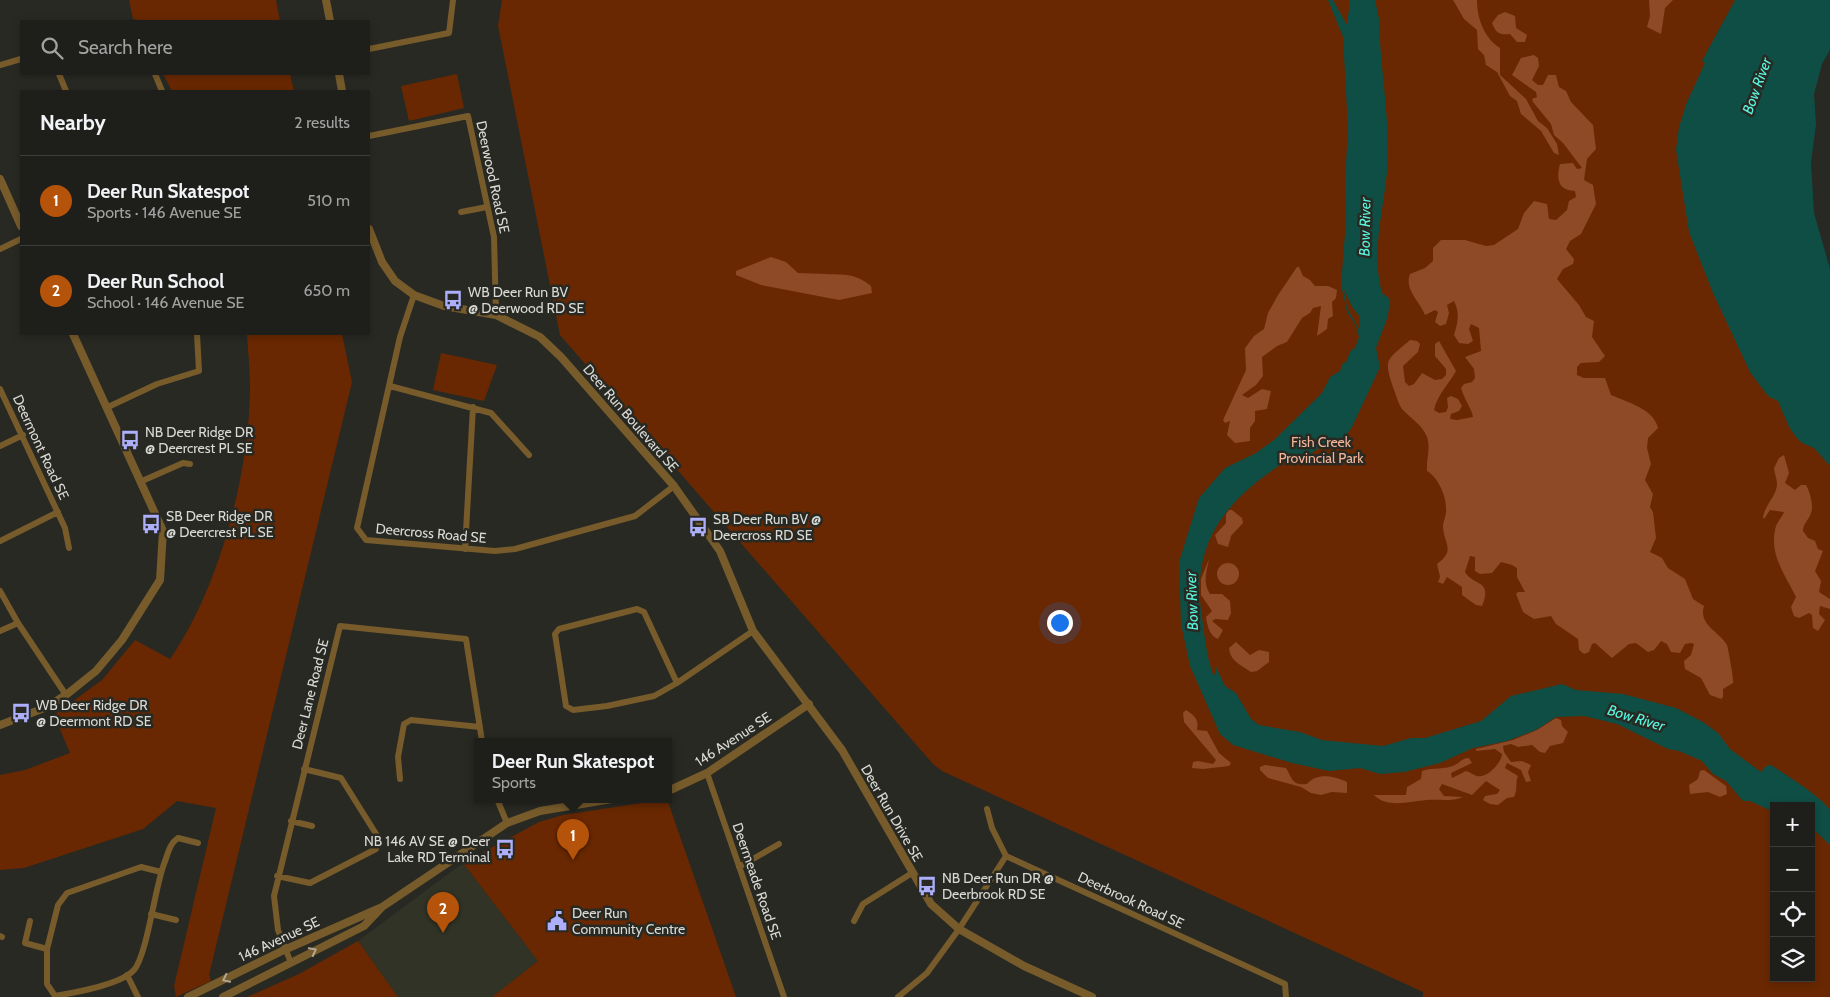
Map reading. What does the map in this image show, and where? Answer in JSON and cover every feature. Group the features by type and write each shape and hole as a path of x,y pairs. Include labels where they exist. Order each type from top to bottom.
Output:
{"street":[{"path":"326,0 330,20"},
{"path":"370,49 449,33 453,0"},
{"path":"0,65 20,59"},
{"path":"59,75 66,90"},
{"path":"154,75 162,90"},
{"path":"339,75 342,90"},
{"name":"Deerwood Road SE","path":"370,136 468,116 494,237 496,315"},
{"path":"0,179 20,224"},
{"path":"461,212 487,207"},
{"name":"Deer Run Boulevard SE","path":"370,232 382,262 395,281 414,295 444,306 496,315 540,337 561,357 674,486 720,551 753,631 809,704"},
{"path":"0,250 20,240"},
{"name":"Deercross Road SE","path":"414,295 400,337 357,528 366,540 495,551 515,549 635,516 674,486"},
{"path":"0,725 47,707 66,695 112,655 160,580 163,531 142,481 73,335"},
{"path":"108,407 157,384 199,371 197,335"},
{"path":"390,386 491,413 529,455"},
{"name":"Deermont Road SE","path":"0,389 58,512 0,541"},
{"path":"465,549 473,407"},
{"path":"0,446 23,435"},
{"path":"142,481 182,463 190,464"},
{"path":"58,512 65,528 69,548"},
{"path":"0,591 18,623 66,695"},
{"path":"677,683 644,612 637,609 559,629 555,634 566,706 573,710 608,706 654,696 677,683 753,631"},
{"path":"0,631 18,623"},
{"name":"Deer Lane Road SE","path":"291,963 284,950 275,912 274,896 277,876 340,626 466,639 482,738"},
{"name":"146 Avenue SE","path":"672,788 707,774 809,704"},
{"name":"Deer Run Drive SE","path":"809,704 842,750 931,904 959,929 1024,966 1092,997"},
{"path":"400,779 398,757 404,724 411,720 480,727"},
{"path":"277,876 310,883 376,849 378,837 341,778 304,769"},
{"name":"Deermeade Road SE","path":"707,774 784,997"},
{"path":"499,803 506,822"},
{"name":"146 Avenue SE","path":"188,997 284,950 382,907 506,822 540,811 588,803"},
{"path":"898,997 927,973 959,929 1006,856 992,828 987,809"},
{"path":"291,821 312,826"},
{"path":"161,872 141,868 67,893 58,904 47,949 47,984 55,996 83,992 127,976 135,970 142,952 161,872 172,842 178,838 198,843"},
{"path":"739,867 779,844"},
{"name":"Deerbrook Road SE","path":"1006,856 1285,984 1286,997"},
{"path":"854,921 863,904 912,873"},
{"name":"146 Avenue SE","path":"223,997 364,926 382,907"},
{"path":"151,914 176,920"},
{"path":"30,921 25,943 47,949"},
{"path":"127,976 138,997"}],"shaded area":[{"path":"1453,0 1477,0 1478,14 1482,27 1494,44 1500,48 1500,75 1526,99 1538,121 1547,128 1557,144 1559,155 1554,153 1541,131 1521,114 1517,101 1510,96 1497,72 1486,65 1484,55 1478,49 1477,30 1464,19"},
{"path":"1649,0 1673,0 1665,8 1661,34 1647,27 1650,16"},
{"path":"1505,12 1515,16 1516,28 1527,35 1525,42 1517,42 1510,34 1501,34 1495,29 1492,23 1498,15"},
{"path":"1534,55 1538,58 1539,66 1532,80 1538,85 1543,85 1548,75 1556,75 1559,87 1566,91 1571,102 1593,125 1596,149 1587,159 1584,180 1593,185 1596,204 1581,234 1570,241 1566,249 1574,259 1573,264 1563,269 1557,279 1579,305 1586,317 1594,321 1592,337 1605,356 1599,362 1581,363 1577,367 1577,375 1584,378 1605,378 1611,395 1646,411 1655,421 1658,428 1648,438 1647,448 1651,464 1645,480 1653,494 1650,507 1653,512 1656,538 1650,552 1662,558 1668,568 1685,579 1693,599 1704,606 1703,613 1707,623 1727,645 1733,683 1723,689 1723,697 1721,699 1710,695 1701,678 1685,669 1684,661 1691,655 1694,644 1691,643 1685,644 1680,653 1671,652 1667,644 1661,641 1654,650 1648,652 1636,643 1629,644 1612,658 1595,643 1592,644 1589,652 1584,654 1579,650 1578,639 1556,624 1551,616 1534,619 1523,612 1516,594 1518,592 1525,592 1517,577 1517,568 1512,565 1501,562 1492,573 1480,574 1475,571 1475,557 1470,556 1465,572 1484,587 1485,597 1482,606 1476,605 1462,595 1462,587 1447,577 1443,584 1438,582 1440,577 1437,564 1448,551 1443,527 1446,513 1445,500 1439,483 1427,471 1429,446 1427,437 1420,426 1404,411 1398,402 1388,372 1388,366 1391,357 1396,352 1410,340 1417,341 1420,344 1418,352 1403,366 1405,382 1409,386 1414,384 1422,373 1435,380 1442,379 1446,375 1446,369 1435,356 1435,344 1439,341 1456,371 1440,394 1434,410 1439,413 1446,412 1448,407 1447,398 1451,396 1458,399 1462,406 1459,411 1451,414 1450,419 1457,420 1473,417 1461,388 1464,384 1472,382 1475,378 1474,369 1465,357 1481,351 1479,328 1471,324 1469,329 1473,341 1468,344 1459,343 1454,335 1458,318 1454,301 1447,305 1449,313 1446,324 1440,326 1435,322 1438,312 1435,310 1425,315 1413,295 1409,285 1410,274 1425,268 1433,261 1433,248 1441,240 1465,240 1486,246 1494,245 1518,229 1524,213 1534,201 1547,204 1549,219 1556,220 1567,210 1569,201 1576,197 1575,191 1565,188 1560,183 1558,174 1560,164 1573,163 1577,169 1582,168 1563,143 1554,135 1551,124 1533,102 1532,99 1537,97 1536,92 1512,75 1521,58"},
{"path":"771,257 786,262 798,273 855,277 871,286 872,293 839,300 761,285 736,275 736,271"},
{"path":"1297,267 1299,267 1303,276 1315,286 1328,286 1337,290 1336,298 1332,302 1333,316 1328,319 1327,329 1317,336 1321,306 1313,308 1310,313 1302,318 1287,342 1277,346 1262,357 1263,376 1256,385 1242,395 1248,398 1262,389 1271,391 1267,409 1255,411 1255,421 1250,428 1250,441 1235,443 1227,435 1230,421 1225,423 1223,420 1246,370 1245,348 1254,336 1264,329 1268,313"},
{"path":"1784,455 1789,473 1785,483 1795,490 1801,485 1806,485 1811,499 1812,510 1803,531 1808,538 1815,541 1818,549 1823,551 1815,571 1821,581 1819,592 1830,599 1830,609 1820,606 1819,614 1825,620 1818,631 1813,628 1812,615 1809,613 1799,618 1794,616 1791,607 1796,597 1776,555 1774,536 1776,526 1784,512 1770,510 1764,519 1763,517 1776,488 1777,482 1774,468 1779,458"},
{"path":"1229,510 1232,510 1242,518 1243,523 1231,536 1228,547 1218,544 1215,535 1226,523 1226,514"},
{"path":"1209,559 1206,585 1210,594 1222,594 1230,601 1231,613 1228,620 1215,619 1212,621 1223,630 1218,639 1209,630 1206,617 1212,611 1201,595 1201,579"},
{"path":"1228,563 1238,570 1239,574 1232,584 1228,585 1218,578 1217,574 1224,564"},
{"path":"1236,642 1250,655 1259,650 1269,652 1269,662 1257,671 1251,672 1231,656 1229,648"},
{"path":"1186,710 1196,718 1197,730 1207,731 1219,753 1231,763 1229,766 1203,769 1192,768 1193,762 1213,764 1216,760 1184,722 1183,713"},
{"path":"1556,718 1561,720 1562,726 1568,732 1563,743 1550,746 1545,753 1540,752 1532,745 1518,747 1511,744 1503,746 1504,752 1511,762 1522,761 1531,765 1528,772 1531,781 1526,782 1521,770 1507,763 1505,768 1518,776 1516,791 1514,797 1507,798 1498,805 1490,804 1483,800 1485,796 1497,794 1500,790 1486,781 1472,795 1442,784 1439,789 1444,796 1463,797 1454,799 1392,803 1386,802 1374,795 1406,795 1407,787 1421,779 1422,771 1451,767 1467,758 1472,763 1451,773 1452,778 1466,771 1477,776 1485,775 1497,765 1502,754 1495,749 1476,751 1476,749 1513,740 1537,730"},
{"path":"1265,765 1286,768 1293,780 1298,784 1307,784 1311,780 1326,776 1342,780 1347,782 1347,793 1332,792 1321,795 1311,793 1301,787 1268,778 1260,770 1260,767"},
{"path":"1704,770 1726,786 1727,794 1720,797 1708,792 1690,794 1689,785 1698,779 1700,771"},
{"path":"463,863 538,961 492,997 398,997 358,941"}],"green space":[{"path":"129,0 276,0 280,20 138,20 133,19"},
{"name":"Fish Creek Provincial Park","path":"502,0 1736,0 1708,50 1708,59 1830,418 1830,997 1423,997 1423,992 942,771 933,764 560,335 498,26"},
{"path":"457,74 464,108 409,121 401,86"},
{"path":"164,75 290,75 294,90 171,90"},
{"path":"247,335 342,335 352,382 209,975 211,981 176,997 174,986 216,808 177,801 143,829 24,868 0,870 0,775 25,770 70,753 54,715 102,680 135,640 170,659 188,631 217,565 238,492 249,420 250,380"},
{"path":"441,353 497,365 484,401 433,390"},
{"path":"641,803 668,803 736,997 492,997 538,961 463,863 539,822 563,815"},
{"path":"358,941 398,997 247,997 299,974"}],"water":[{"name":"Bow River","path":"1328,0 1333,0 1347,25 1350,0 1375,0 1379,19 1388,134 1387,172 1379,233 1378,263 1382,293 1390,299 1388,316 1376,348 1380,367 1346,436 1321,447 1295,464 1286,461 1246,491 1217,526 1207,545 1202,567 1200,591 1206,646 1213,674 1216,675 1216,667 1225,686 1236,693 1251,719 1259,725 1300,732 1322,740 1383,746 1411,738 1425,738 1481,721 1511,696 1562,684 1576,690 1623,694 1676,708 1703,722 1718,733 1730,749 1761,772 1766,766 1771,765 1819,798 1829,809 1830,845 1815,831 1815,802 1770,802 1770,810 1750,801 1743,801 1726,781 1713,774 1702,761 1679,751 1668,749 1617,724 1584,716 1556,717 1536,730 1507,741 1473,748 1440,763 1404,772 1380,774 1360,768 1329,771 1292,763 1233,745 1220,734 1190,666 1181,624 1179,562 1199,498 1225,468 1256,453 1275,439 1322,393 1330,377 1340,371 1351,350 1355,348 1359,337 1356,326 1347,312 1341,285 1346,220 1345,180 1348,129 1343,37","holes":["1344,289 1352,307 1360,317 1360,331 1347,308"]},
{"name":"Bow River","path":"1735,0 1830,0 1830,50 1822,64 1814,94 1816,124 1811,163 1814,213 1830,269 1830,466 1814,448 1802,443 1796,437 1789,427 1778,401 1768,396 1750,372 1713,293 1689,232 1676,150 1679,127 1687,102 1705,63 1702,61"}],"place":[{"name":"WB Deer Run BV @ Deerwood RD SE","path":"453,300"},
{"name":"NB Deer Ridge DR @ Deercrest PL SE","path":"130,440"},
{"name":"SB Deer Ridge DR @ Deercrest PL SE","path":"151,524"},
{"name":"SB Deer Run BV @ Deercross RD SE","path":"698,527"},
{"name":"WB Deer Ridge DR @ Deermont RD SE","path":"21,713"},
{"name":"NB 146 AV SE @ Deer Lake RD Terminal","path":"505,849"},
{"name":"Deer Run Skatespot","path":"573,860"},
{"name":"NB Deer Run DR @ Deerbrook RD SE","path":"927,886"},
{"name":"Deer Run Community Centre","path":"557,921"},
{"name":"Deer Run School","path":"443,933"}]}
